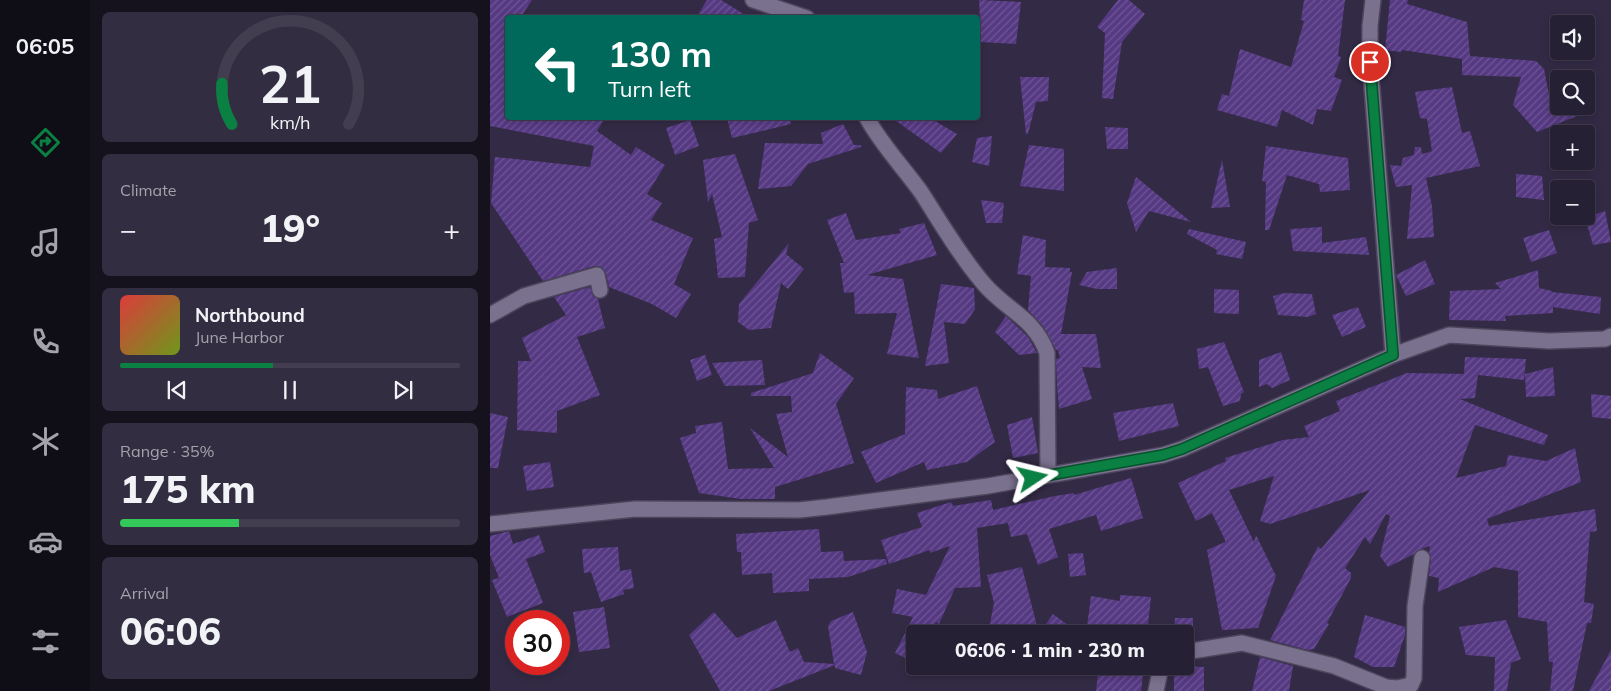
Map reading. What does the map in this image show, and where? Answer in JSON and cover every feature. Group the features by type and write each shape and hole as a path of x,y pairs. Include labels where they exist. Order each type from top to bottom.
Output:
{"street":[{"path":"753,0 798,15"},
{"path":"1373,0 1370,26 1370,62 1393,355"},
{"path":"868,120 920,191 973,271 986,286 1034,328 1043,340 1047,353 1048,475"},
{"path":"490,316 524,296 597,274 600,290"},
{"path":"490,524 635,509 799,510 988,486 1163,455 1182,449 1393,355 1450,335 1549,341 1605,339 1611,336"},
{"path":"1194,651 1242,644 1334,666 1386,686 1406,687 1411,685 1414,678 1415,606 1422,558"},
{"path":"1156,691 1159,675"}],"building":[{"path":"490,0 532,0 522,15 505,15 505,120 604,120 597,131 631,155 636,147 665,165 647,194 662,203 651,220 693,238 674,284 691,294 676,318 652,304 609,287 606,273 600,266 594,266 543,281 491,203 495,157 590,167 594,146 490,126"},
{"path":"707,0 721,0 745,15 698,15"},
{"path":"979,0 1021,2 1016,44 981,42"},
{"path":"1118,0 1129,0 1145,14 1122,42 1113,99 1102,98 1105,33 1097,27"},
{"path":"1304,0 1345,0 1338,56 1341,57 1334,77 1342,80 1331,111 1317,109 1313,125 1282,110 1277,127 1217,110 1222,94 1229,96 1240,49 1291,67 1304,21 1301,20"},
{"path":"1390,0 1408,0 1407,4 1467,22 1470,56 1536,61 1544,69 1550,99 1550,115 1580,115 1550,125 1550,127 1537,132 1513,105 1521,77 1462,75 1462,59 1402,50 1401,52 1385,50"},
{"path":"1020,77 1049,77 1048,101 1036,102 1028,134 1026,134"},
{"path":"1452,87 1462,133 1470,131 1480,166 1426,178 1432,206 1434,237 1407,239 1412,185 1396,187 1390,165 1401,166 1403,158 1414,155 1415,147 1421,147 1422,154 1432,151 1427,119 1420,118 1415,92"},
{"path":"690,120 699,146 675,155 666,128"},
{"path":"728,120 791,120 791,124 732,138"},
{"path":"895,120 933,120 957,134 941,153"},
{"path":"843,124 854,145 861,145 861,147 808,164 791,186 758,189 765,143 823,144 821,133"},
{"path":"1105,127 1128,128 1128,149 1107,149"},
{"path":"992,136 989,166 972,162 977,138"},
{"path":"1029,145 1064,149 1064,191 1020,186"},
{"path":"1266,146 1348,158 1350,190 1320,192 1319,184 1287,175 1269,230 1265,230 1266,182 1262,181"},
{"path":"735,154 758,220 749,223 745,277 718,278 714,239 722,237 712,194 708,202 703,160"},
{"path":"1222,160 1230,207 1211,208"},
{"path":"1516,174 1542,176 1544,200 1516,197"},
{"path":"1136,177 1191,222 1149,211 1136,232 1127,203"},
{"path":"981,200 1004,203 1002,223 986,223"},
{"path":"1605,211 1611,242 1593,245 1587,225 1595,225 1595,214"},
{"path":"846,213 856,240 901,233 899,229 924,223 937,255 867,275 903,279 919,358 887,354 897,313 855,314 854,292 844,293 840,263 844,263 827,220"},
{"path":"1322,227 1322,243 1366,237 1369,255 1293,251 1290,229"},
{"path":"1189,229 1246,242 1242,259 1216,254 1217,250 1187,234"},
{"path":"1549,230 1557,253 1531,262 1523,238"},
{"path":"1023,235 1046,240 1045,267 1070,268 1070,272 1072,272 1061,334 1096,334 1101,368 1082,367 1092,399 1059,409 1056,359 1060,358 1058,350 1056,350 1043,326 1028,310 1031,276 1017,274"},
{"path":"789,243 786,254 804,269 788,289 781,283 771,328 749,330 738,322 739,304"},
{"path":"1425,260 1435,284 1406,296 1396,275"},
{"path":"1117,268 1117,289 1097,289 1079,285 1087,272"},
{"path":"1538,270 1539,288 1552,292 1601,297 1600,314 1553,307 1553,313 1505,316 1506,321 1449,320 1450,291 1501,289 1495,283"},
{"path":"941,284 974,288 975,309 965,324 944,322 949,363 925,366"},
{"path":"590,287 593,296 598,299 605,328 577,337 600,395 557,411 557,433 517,430 518,361 531,361 522,338 566,315 554,297"},
{"path":"1214,289 1239,290 1239,314 1214,313"},
{"path":"1285,293 1312,294 1316,314 1308,317 1278,315 1273,296"},
{"path":"1358,307 1366,327 1342,337 1332,315"},
{"path":"1006,316 1028,337 1037,353 1019,355 995,332"},
{"path":"1224,342 1244,392 1241,394 1240,401 1223,406 1208,367 1199,369 1197,349"},
{"path":"1281,352 1290,380 1272,388 1267,384 1259,387 1259,360"},
{"path":"820,353 854,378 836,404 854,463 775,487 775,499 741,499 699,493 680,438 696,433 695,426 722,422 728,469 774,468 750,428 788,457 776,414 792,412 791,396 751,396 751,393 813,373"},
{"path":"705,355 712,375 697,381 690,360"},
{"path":"1465,357 1526,359 1524,380 1478,375 1475,398 1460,399 1548,435 1544,445 1475,425 1456,478 1506,466 1508,455 1546,461 1575,448 1581,482 1487,519 1489,526 1595,509 1597,531 1590,532 1584,602 1594,604 1591,623 1587,623 1573,691 1550,691 1553,662 1549,662 1547,622 1518,617 1518,571 1494,567 1438,592 1439,578 1429,576 1430,546 1418,550 1414,554 1388,567 1380,556 1390,516 1386,514 1370,544 1365,537 1345,568 1351,573 1351,578 1327,623 1329,624 1314,649 1308,650 1270,640 1318,546 1321,549 1370,490 1270,524 1260,521 1274,476 1229,490 1254,542 1256,535 1276,576 1258,628 1222,630 1207,550 1225,542 1225,540 1212,513 1196,521 1178,483 1226,461 1225,458 1283,440 1309,437 1304,426 1340,411 1336,401 1407,373 1464,374"},
{"path":"762,360 765,385 725,386 712,363"},
{"path":"1553,367 1555,396 1526,397 1525,374"},
{"path":"977,386 995,442 967,462 927,470 924,462 876,483 861,452 905,434 906,387 937,390 938,399"},
{"path":"1591,394 1611,396 1611,419 1592,417"},
{"path":"1173,403 1179,426 1119,441 1113,413"},
{"path":"490,413 508,417 498,468 490,468"},
{"path":"1032,417 1038,453 1013,458 1007,425"},
{"path":"550,462 554,487 527,491 523,466"},
{"path":"1131,478 1143,518 1101,531 1096,515 1049,529 1058,557 1038,565 1027,534 1011,537 1008,523 977,528 981,587 955,588 939,624 936,622 934,625 909,625 913,617 892,613 897,589 926,595 950,546 930,553 930,550 889,564 881,540 922,527 917,513 951,502 953,506 991,500 993,510 1055,496 1074,493 1074,495"},
{"path":"819,529 821,552 843,551 844,561 886,559 887,564 848,577 809,579 809,591 773,593 772,573 742,575 741,552 737,552 736,534"},
{"path":"509,531 513,544 539,535 545,552 526,559 543,603 525,610 505,610 505,612 492,580 499,578 490,555 490,536"},
{"path":"618,547 620,571 631,569 634,588 623,590 624,594 601,602 591,572 584,573 582,549"},
{"path":"1083,553 1086,575 1070,577 1068,554"},
{"path":"1022,567 1037,625 990,625 994,603 987,575"},
{"path":"1120,595 1151,597 1148,625 1087,625 1091,596 1120,601"},
{"path":"604,607 610,648 579,652 573,612"},
{"path":"714,612 737,638 776,620 790,652 798,648 804,662 834,664 828,626 831,621 853,612 867,652 861,675 835,668 835,665 769,691 720,691 689,635"},
{"path":"1053,614 1068,625 1045,625"},
{"path":"1365,615 1405,627 1405,635 1394,667 1373,667 1354,657"},
{"path":"1175,618 1193,618 1193,625 1175,625"},
{"path":"1506,620 1521,659 1511,663 1507,691 1494,691 1495,657 1466,655 1459,627"},
{"path":"906,631 906,658 895,653"},
{"path":"1611,650 1611,691 1589,691"},
{"path":"1260,657 1293,666 1289,691 1252,691"},
{"path":"1194,667 1204,667 1204,691 1174,691 1174,675 1194,675"},
{"path":"1098,675 1143,675 1141,691 1096,691"}],"route":[{"path":"1033,478 1163,455 1182,449 1393,355 1370,62"}]}
